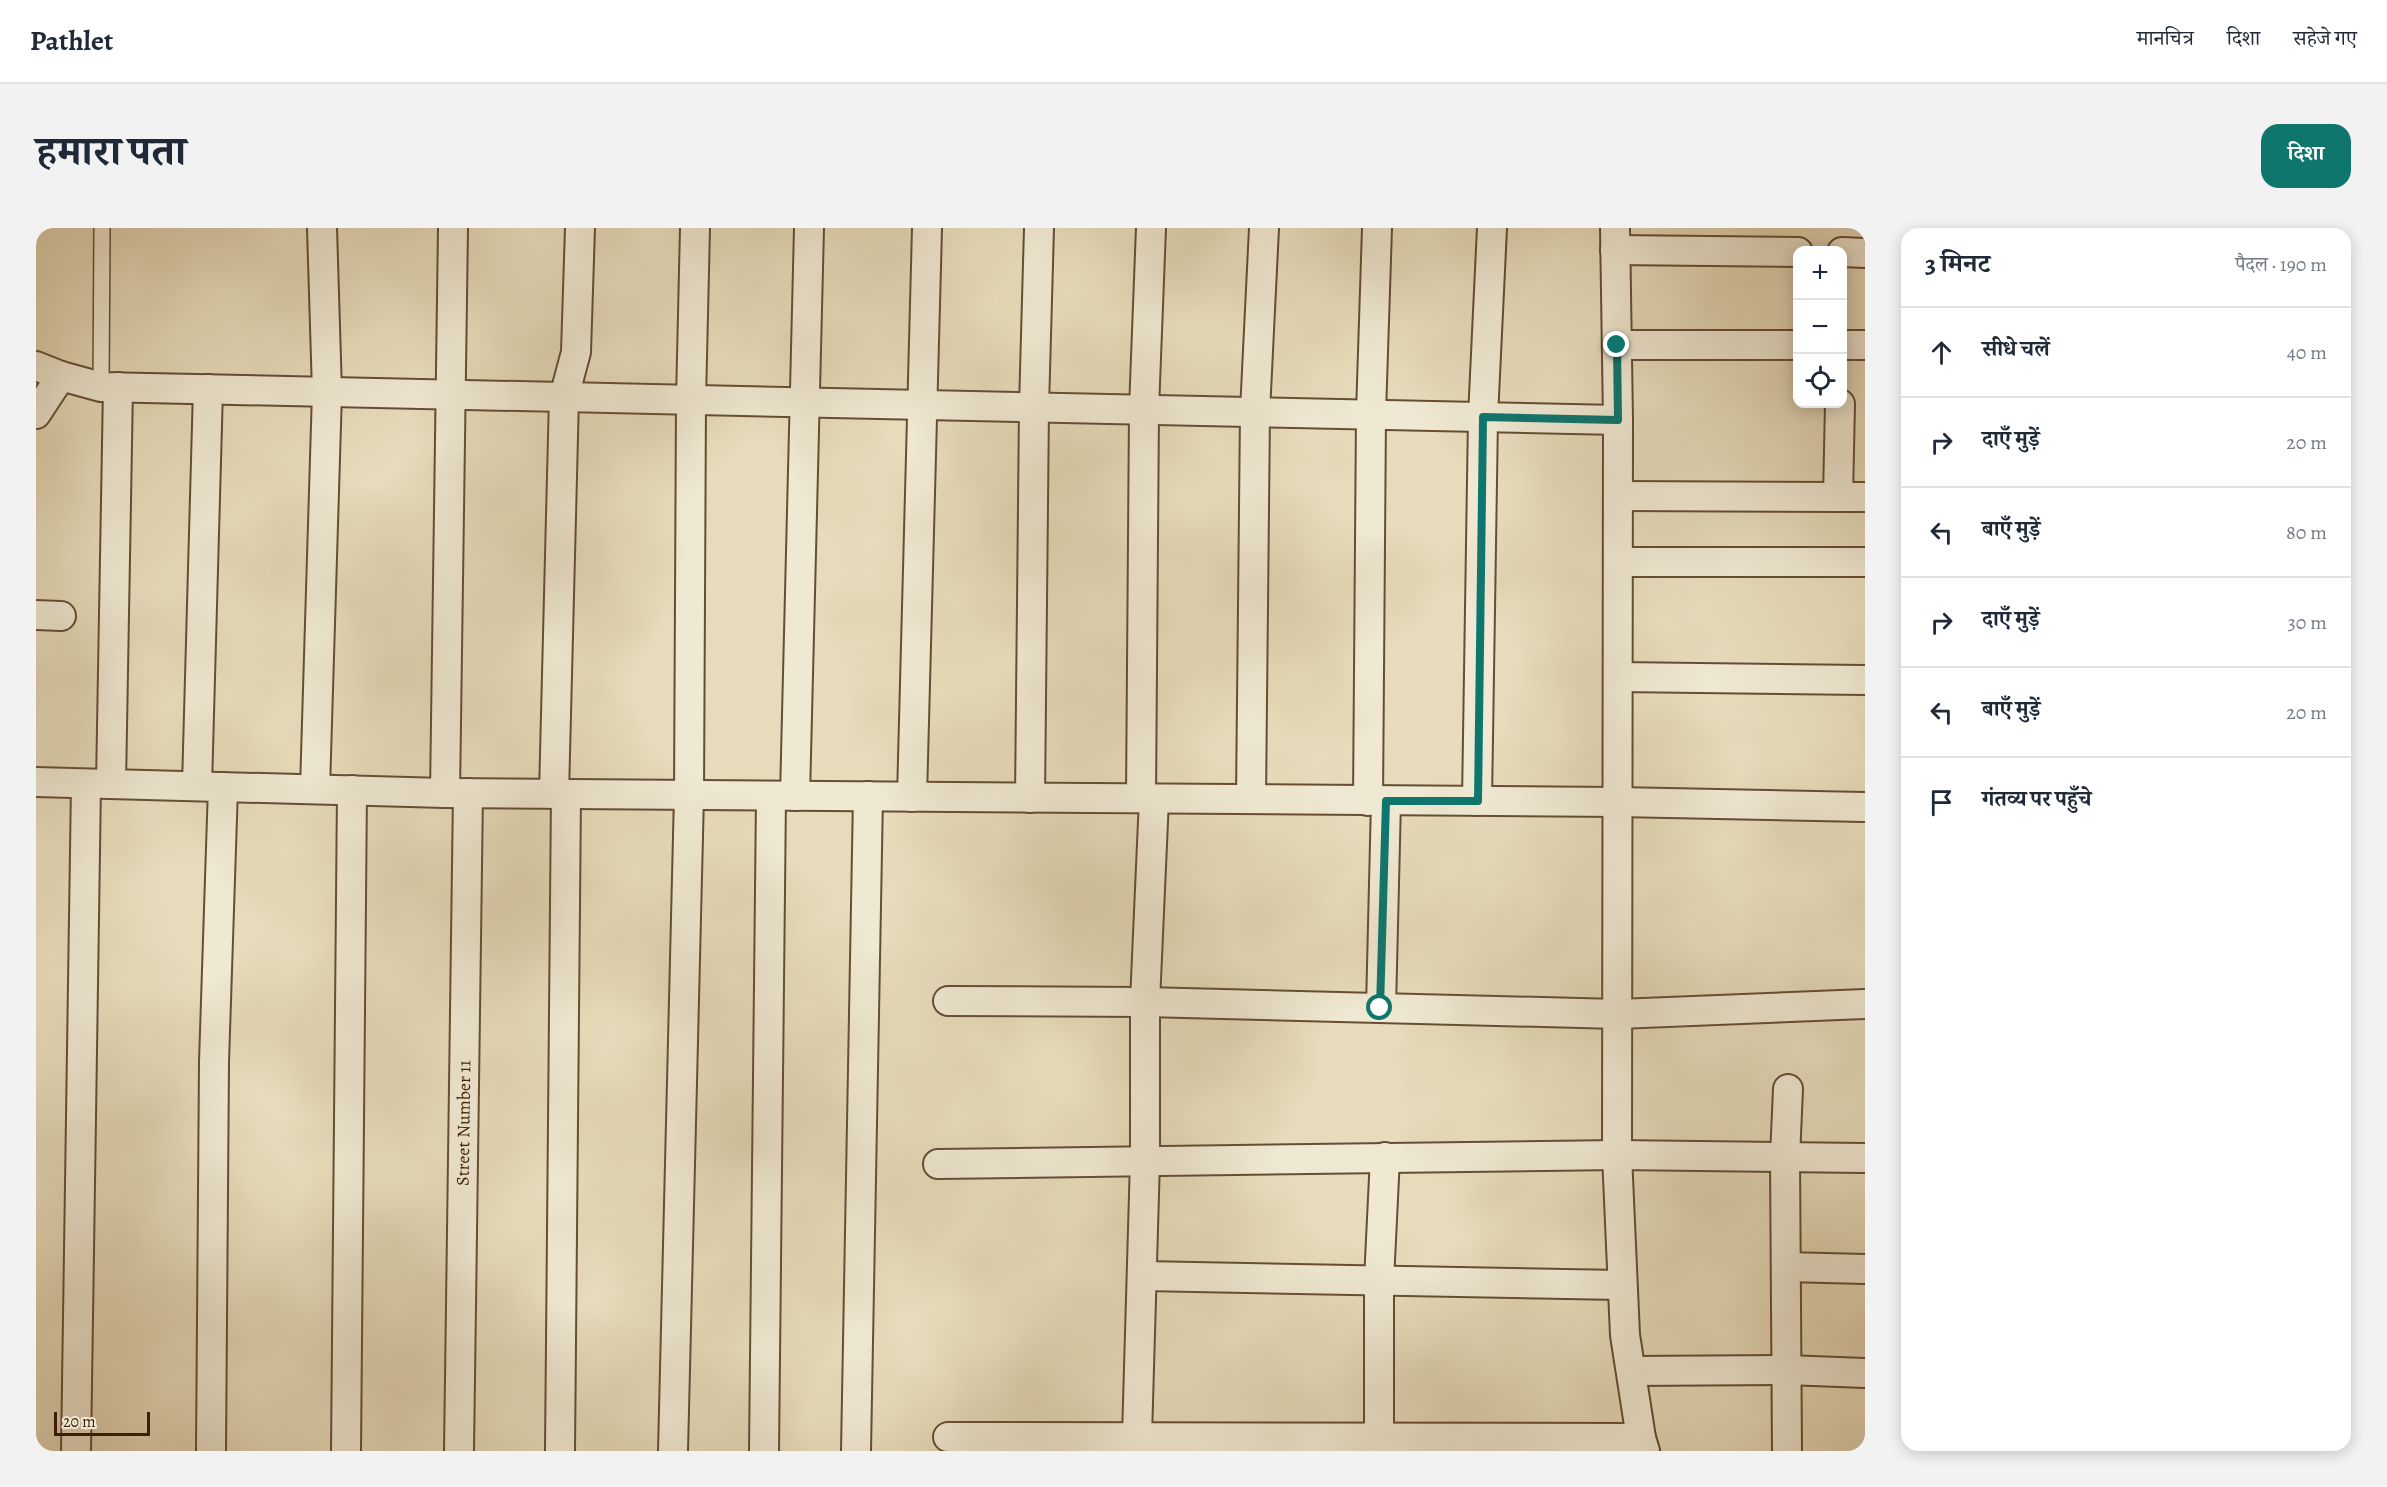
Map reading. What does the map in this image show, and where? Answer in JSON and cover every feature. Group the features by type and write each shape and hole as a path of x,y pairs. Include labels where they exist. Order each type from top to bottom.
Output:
{"street":[{"path":"315,789 327,392 322,228"},
{"name":"Street Number 11","path":"453,228 450,394 456,793 459,1451"},
{"path":"560,1451 560,794 564,397 576,352 580,228"},
{"path":"673,1451 689,795 691,400 695,228"},
{"path":"764,1451 783,796 805,402 809,228"},
{"path":"912,797 927,228"},
{"path":"1030,798 1034,407 1039,228"},
{"path":"1137,1437 1145,1160 1148,799 1144,409 1151,228"},
{"path":"1251,800 1255,412 1263,228"},
{"path":"1377,228 1371,414 1380,1008"},
{"path":"1478,801 1483,417 1492,228"},
{"path":"948,1437 1066,1444 1137,1437 1379,1444 1643,1444 1625,1335 1617,1155 1618,420 1615,239 1793,252"},
{"path":"1847,252 1865,252"},
{"path":"1617,345 1793,345"},
{"path":"1847,345 1865,345"},
{"path":"36,414 48,371 110,387 1618,420"},
{"path":"76,1451 110,387"},
{"path":"208,389 214,1062 211,1451"},
{"path":"1618,496 1851,497 1840,408"},
{"path":"1618,562 1865,562"},
{"path":"1618,677 1865,680"},
{"path":"36,782 456,793 1618,802 1865,807"},
{"path":"345,1451 352,790"},
{"path":"856,1451 868,796"},
{"path":"948,1001 1145,1002 1618,1014 1865,1004"},
{"path":"1787,1451 1785,1157 1788,1089"},
{"path":"938,1164 1617,1155 1865,1158"},
{"path":"1379,1444 1379,1281 1385,1157"},
{"path":"1786,1267 1865,1269"},
{"path":"1143,1276 1621,1285"},
{"path":"1631,1371 1787,1370 1865,1373"}],"lane":[{"path":"102,228 110,387"}],"route":[{"path":"1380,1008 1386,801 1478,801 1483,417 1618,420 1617,345"}]}
